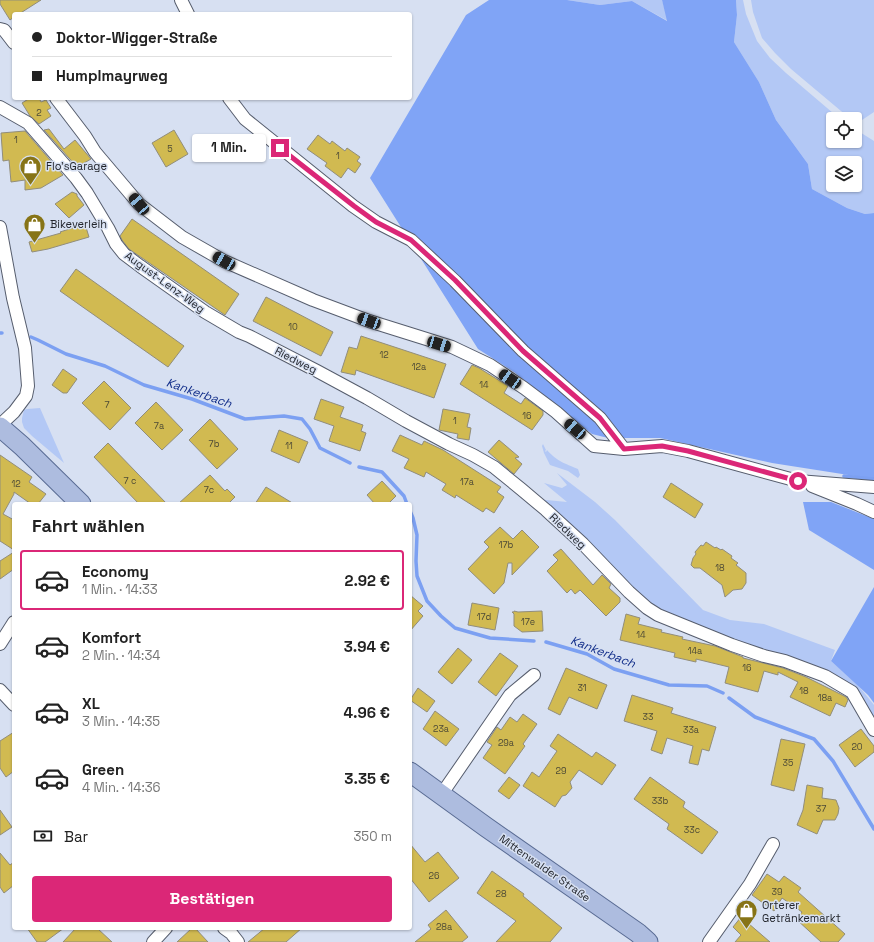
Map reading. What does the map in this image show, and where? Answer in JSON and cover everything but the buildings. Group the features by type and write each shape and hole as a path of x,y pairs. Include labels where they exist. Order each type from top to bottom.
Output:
{"main road":[{"path":"0,426 79,502"},
{"name":"Mittenwalder Straße","path":"412,773 638,933 648,942"}],"street":[{"path":"181,0 187,12"},
{"path":"0,29 4,30 12,41"},
{"path":"57,100 71,120 85,136 95,152 139,204 182,237 224,261 313,300 369,321 452,347 490,365 556,412 594,446 624,449 662,446 688,451 798,481 874,512"},
{"path":"231,100 245,119 341,197 376,222 411,240 455,280 523,351 600,418 624,449"},
{"name":"August-Lenz-Weg","path":"0,107 28,123 76,178 87,193 116,244 124,254 205,312 239,332 249,336"},
{"path":"0,227 12,298 25,348 28,386 26,396 14,412 0,426"},
{"name":"Riedweg","path":"249,336 494,467 522,489 583,544 628,592 658,615 732,645 824,676 852,692 874,730"},
{"path":"798,481 874,487"},
{"path":"0,644 12,625"},
{"path":"442,795 510,695 534,675"},
{"path":"0,690 12,703"},
{"path":"709,942 750,884 773,844"},
{"path":"153,942 164,930"},
{"path":"227,930 238,942"}],"shaded area":[{"path":"489,0 567,0 600,5 632,1 667,21 662,0 736,0 737,15 734,42 759,82 776,120 808,164 812,189 847,208 865,214 874,213 874,479 772,463 660,438 608,438 592,434 514,372 478,349 370,178 466,15"},
{"path":"567,0 662,0 668,21 632,1 600,5"},
{"path":"736,0 743,0 746,14 757,41 770,58 832,112 826,112 826,148 862,148 862,133 874,141 874,213 865,214 847,208 812,189 808,164 776,120 759,82 734,42 737,15"},
{"path":"751,0 874,0 874,112 862,120 862,112 843,112 791,69 775,53 762,38 753,12"},
{"path":"40,408 64,463 24,428 22,418 24,410"},
{"path":"543,444 546,452 547,450 558,460 578,469 580,475 578,478 568,471 550,465 544,453 542,446"},
{"path":"557,473 595,502 615,520 703,610 730,620 764,624 835,650 831,661 857,684 874,705 874,721 856,690 764,652 669,616 647,603 536,499 567,502 544,483 562,488 567,485"},
{"path":"803,502 831,502 874,519 874,570 809,530"},
{"path":"874,587 874,703 868,695 831,661"}],"waterway":[{"name":"Kankerbach","path":"31,337 66,354 105,366 144,385 192,399 245,419 284,416 302,419 310,429 320,448 350,463"},
{"name":"Kankerbach","path":"359,467 382,472 404,496 406,502"},
{"path":"844,476 874,479"},
{"name":"Kankerbach","path":"412,516 417,535 417,576 427,601 441,616 455,628 490,638 534,641"},
{"name":"Kankerbach","path":"546,642 587,654 614,669 669,685 707,686 723,693"},
{"name":"Kankerbach","path":"729,698 755,717 814,739 833,761 874,829"}],"place":[{"name":"Flo'sGarage","path":"30,186"},
{"name":"Bikeverleih","path":"34,244"},
{"name":"Orterer Getränkemarkt","path":"747,930"}],"route":[{"path":"280,148 376,222 411,240 455,280 523,351 600,418 624,449 662,446 688,451 798,481"}]}
